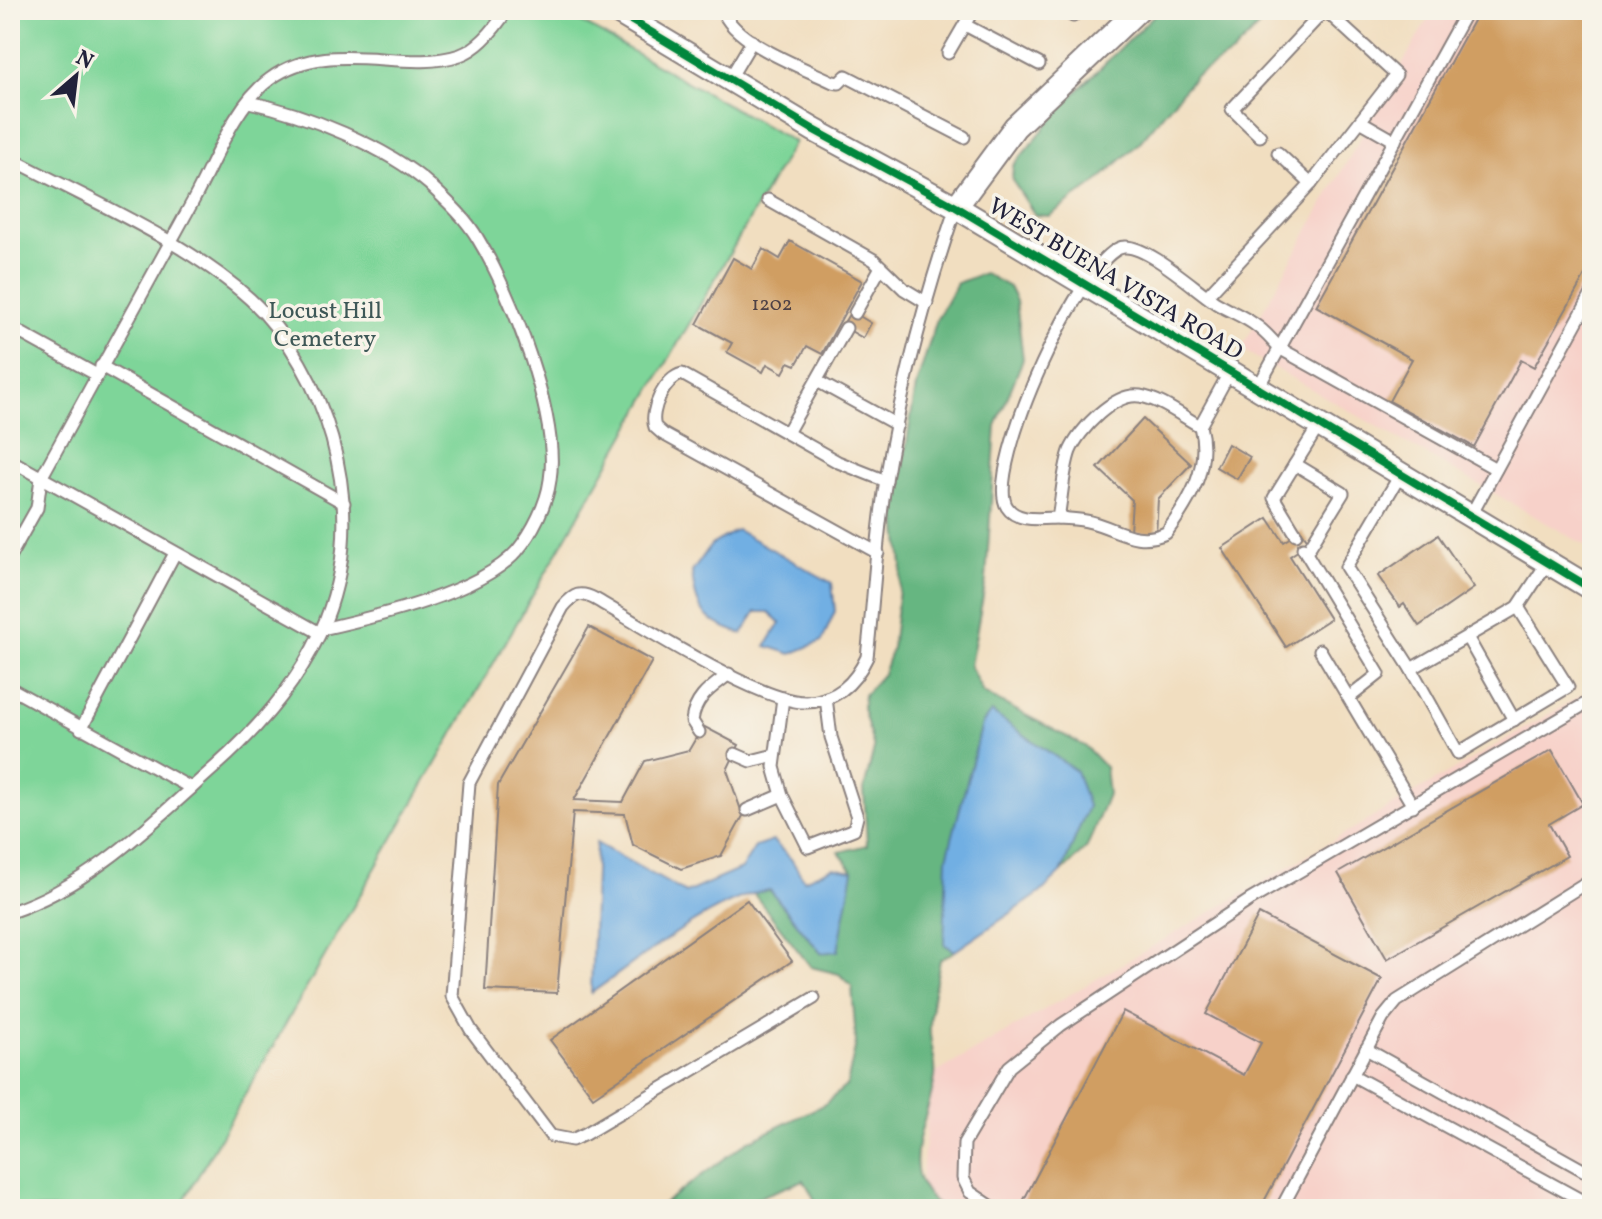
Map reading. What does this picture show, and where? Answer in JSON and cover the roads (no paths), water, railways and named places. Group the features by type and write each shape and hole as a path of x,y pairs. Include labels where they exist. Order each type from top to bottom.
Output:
{"street":[{"name":"WEST BUENA VISTA ROAD","path":"614,10 729,80 956,207 1399,477 1592,589"},
{"path":"956,207 983,166 1015,127 1138,10"}],"lane":[{"path":"10,556 37,508 41,478 167,242 249,102 269,80 308,62 350,57 444,59 463,54 487,37 507,10"},
{"path":"723,10 733,28 752,41 833,82 839,83 846,76 964,137"},
{"path":"948,53 973,10"},
{"path":"1062,10 1073,16"},
{"path":"1207,296 1311,184 1396,75 1325,10 1232,109 1260,136"},
{"path":"1257,390 1467,10"},
{"path":"965,25 1039,64"},
{"path":"729,80 752,41"},
{"path":"10,460 321,631 451,590 483,576 509,559 535,523 550,482 551,455 542,403 521,328 477,238 452,205 426,182 371,149 308,117 249,102"},
{"path":"1360,121 1395,141"},
{"path":"1278,153 1311,184"},
{"path":"10,158 167,242 251,300 312,384 326,419 340,470 344,503 340,573 321,631 284,698 240,744 191,788 78,880 10,912"},
{"path":"768,200 881,267 904,289 927,303"},
{"path":"814,998 572,1140 558,1139 542,1127 471,1030 452,996 469,783 563,607 572,596 583,593 729,674 783,698 807,702 826,698 848,687 867,657 886,481 897,425 927,303 956,207"},
{"path":"1229,373 1200,426 1205,444 1200,475 1166,533 1136,538 1088,520 1014,515 1006,506 1003,486 1017,419 1035,374 1085,286 1108,254 1120,246 1134,247 1153,258 1207,296 1258,326 1279,348 1496,469"},
{"path":"855,313 881,267"},
{"path":"1469,518 1592,294"},
{"path":"10,327 99,371 344,503"},
{"path":"787,433 846,328"},
{"path":"878,553 663,434 652,419 671,380 682,374 856,471 886,481"},
{"path":"817,381 897,425"},
{"path":"1058,518 1070,451 1095,419 1115,403 1130,396 1141,396 1200,426"},
{"path":"1296,534 1274,498 1318,427"},
{"path":"1295,464 1343,493 1305,550 1379,674 1350,697"},
{"path":"1399,477 1346,567 1411,669 1458,753 1568,687 1518,607"},
{"path":"81,729 175,553"},
{"path":"1411,669 1518,607 1547,563"},
{"path":"1467,637 1514,720"},
{"path":"1320,650 1413,806"},
{"path":"699,732 692,721 693,709 701,696 729,674"},
{"path":"10,688 191,788"},
{"path":"783,698 774,767 782,795 808,847 854,829 857,817 831,737 826,698"},
{"path":"995,1209 970,1192 963,1178 964,1143 1009,1067 1061,1025 1250,900 1592,701"},
{"path":"735,754 751,761 775,755"},
{"path":"747,810 782,795"},
{"path":"1281,1209 1366,1049 1397,1001 1592,879"},
{"path":"1366,1049 1592,1175"},
{"path":"1352,1075 1592,1206"}],"water":[{"path":"737,530 832,583 835,611 822,641 791,654 766,646 780,623 769,612 756,612 742,634 704,613 696,597 692,572 711,545"},
{"path":"991,712 1076,771 1088,806 1061,873 1040,893 955,951 944,944 947,858 982,724"},
{"path":"773,841 791,859 804,880 833,867 853,871 838,951 821,953 770,890 748,895 701,917 591,993 596,843 686,893 741,869 755,847"}],"park label":[{"name":"Locust Hill Cemetery","path":"325,326"}]}
